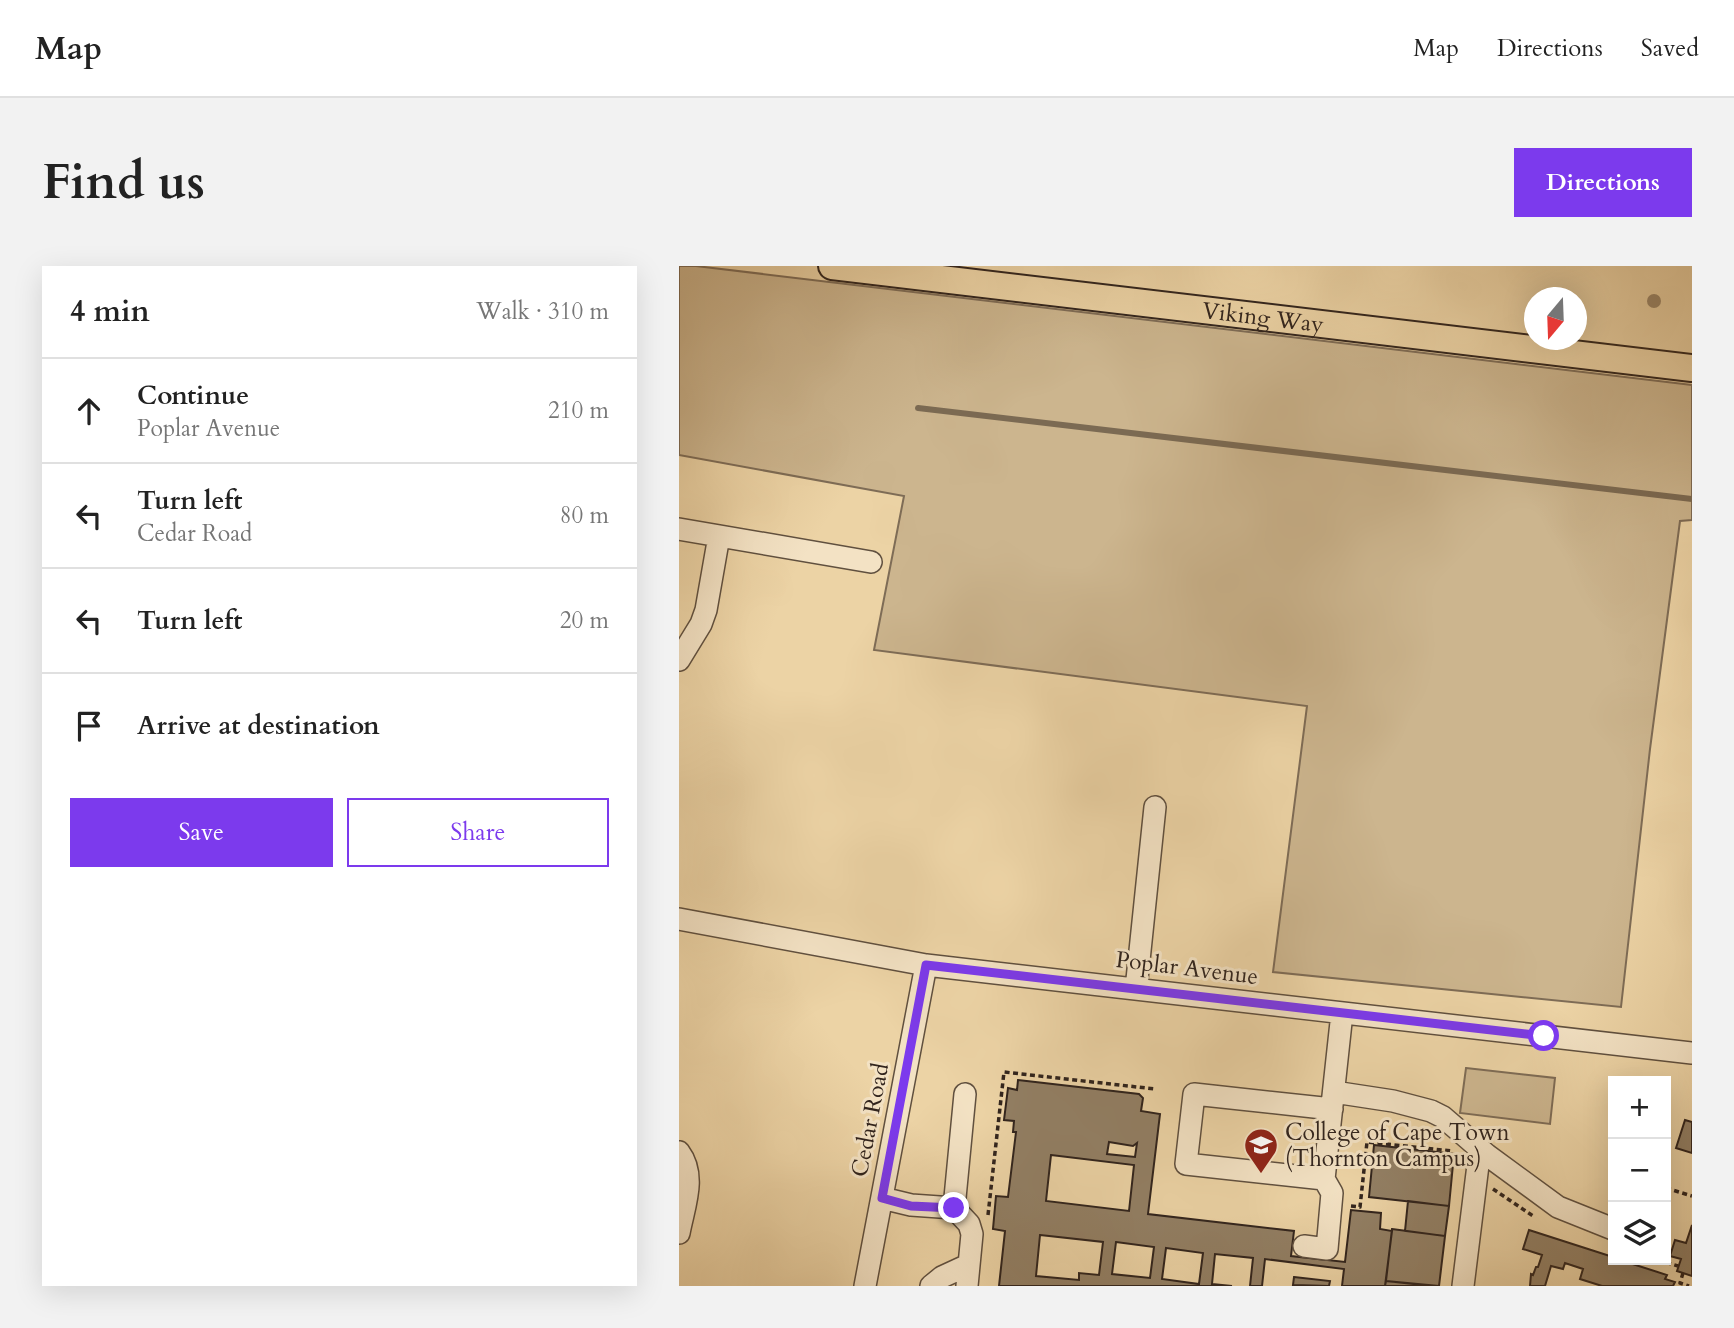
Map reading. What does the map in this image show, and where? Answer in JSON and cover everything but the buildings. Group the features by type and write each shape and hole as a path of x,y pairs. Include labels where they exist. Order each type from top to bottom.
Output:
{"main road":[{"name":"Viking Way","path":"832,266 1692,368"}],"street":[{"path":"679,529 871,562"},
{"path":"679,660 701,624 706,610 719,536"},
{"path":"1136,989 1155,807"},
{"name":"Poplar Avenue","path":"679,919 926,965 1692,1053"},
{"name":"Cedar Road","path":"865,1286 926,965"},
{"path":"1304,1246 1327,1249 1332,1193 1324,1179 1342,1013"},
{"path":"954,1208 965,1094"},
{"path":"1324,1179 1186,1164 1193,1094 1419,1106 1443,1117 1558,1207 1608,1227"},
{"path":"1463,1286 1481,1149"},
{"path":"679,1153 687,1163 690,1177 679,1233"},
{"path":"882,1198 911,1206 954,1208 968,1224 972,1247 968,1275 942,1276 931,1286"}],"path":[{"path":"971,1230 984,1225 987,1219 1004,1072 1155,1089"},
{"path":"1671,1190 1692,1196"},
{"path":"1671,1264 1678,1266"},
{"path":"1683,1273 1680,1283 1689,1286"}],"shaded area":[{"path":"679,266 1692,385 1692,520 1680,521 1650,749 1621,1007 1273,972 1307,706 874,650 904,496 679,455"},
{"path":"1466,1068 1555,1078 1550,1124 1460,1113"}],"waterway":[{"path":"918,408 1692,499"}],"place":[{"name":"College of Cape Town (Thornton Campus)","path":"1261,1175"}],"route":[{"path":"954,1208 911,1206 882,1198 926,965 1544,1036"}]}
